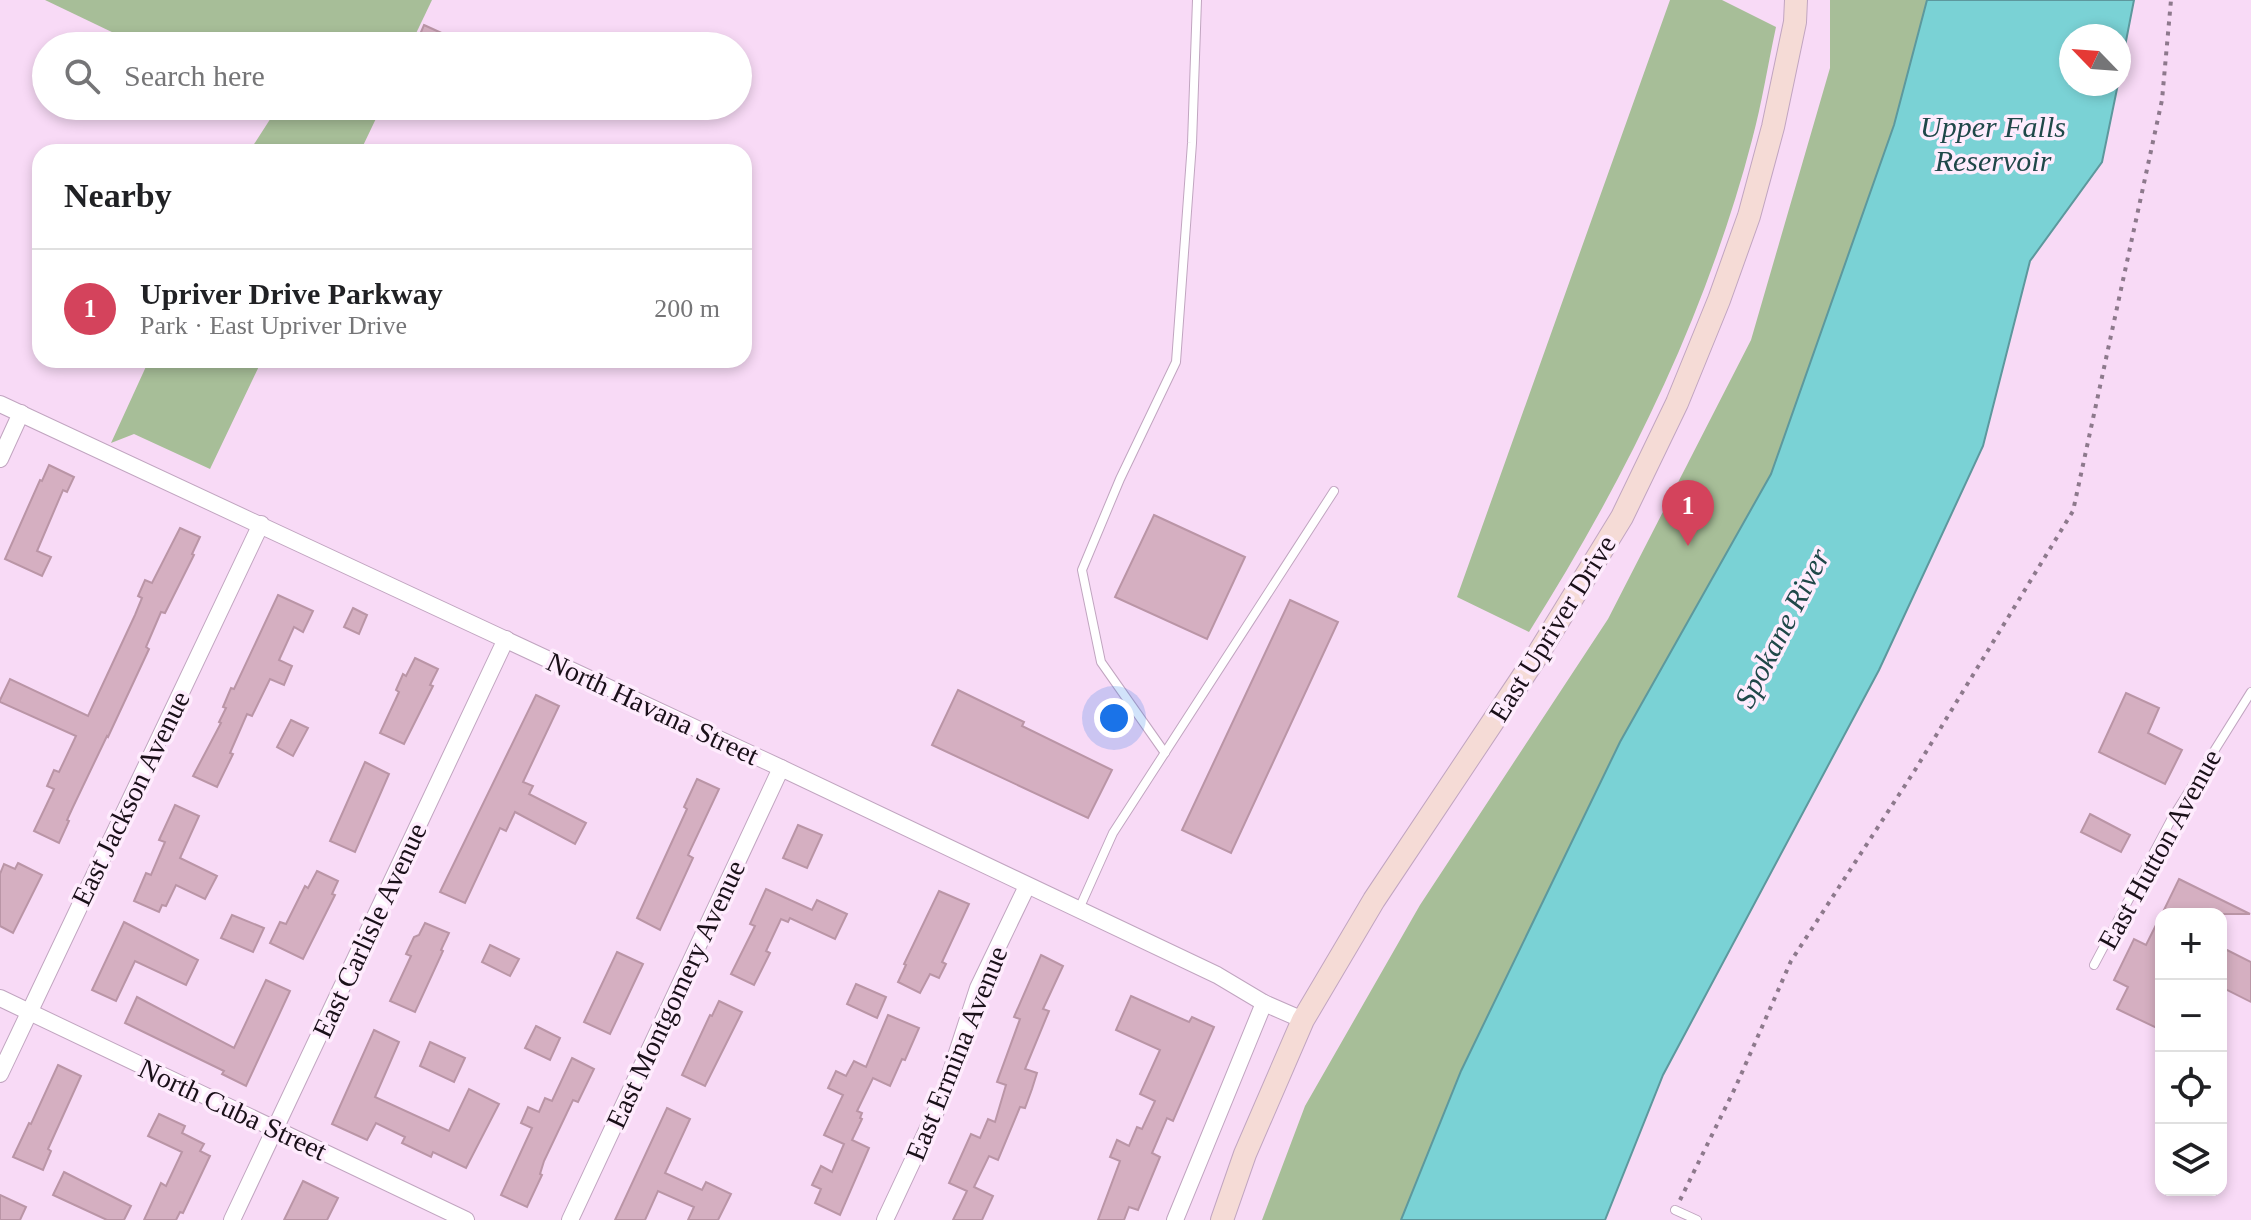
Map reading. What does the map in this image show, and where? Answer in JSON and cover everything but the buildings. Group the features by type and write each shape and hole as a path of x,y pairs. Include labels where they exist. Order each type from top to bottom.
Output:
{"street":[{"name":"East Upriver Drive","path":"1222,1220 1245,1154 1303,1020 1374,900 1538,654 1622,517 1677,403 1749,216 1773,127 1795,22 1796,0"},
{"name":"North Havana Street","path":"0,404 781,768 1217,975 1264,1003 1303,1020"},
{"path":"0,459 21,413"},
{"name":"East Jackson Avenue","path":"0,1074 261,524"},
{"name":"East Carlisle Avenue","path":"232,1220 506,639"},
{"name":"East Montgomery Avenue","path":"570,1220 781,768"},
{"name":"East Ermina Avenue","path":"885,1220 943,1096 978,988 1027,886"},
{"name":"North Cuba Street","path":"0,998 466,1220"},
{"path":"1175,1220 1264,1003"}],"lane":[{"path":"1165,753 1101,662 1082,570 1120,479 1176,362 1192,143 1197,0"},
{"path":"1078,910 1113,833 1334,491"},
{"name":"East Hutton Avenue","path":"2094,965 2171,820 2251,692"},
{"path":"1675,1210 1697,1220"}],"path":[{"path":"1675,1210 1736,1086 1791,961 1915,770 2073,511 2162,100 2171,0"}],"shaded area":[{"path":"45,0 432,0 417,32 112,32"},
{"path":"1670,0 1722,0 1776,27 1759,112 1711,269 1660,394 1598,515 1529,632 1457,597"},
{"path":"1830,0 1927,0 1894,125 1771,474 1620,742 1461,1071 1401,1220 1262,1220 1305,1106 1420,905 1608,619 1751,340 1830,68"},
{"path":"270,120 375,120 364,144 254,144"},
{"path":"145,368 258,368 210,469 134,434 111,443"}],"water":[{"name":"Upper Falls Reservoir","path":"1927,0 2134,0 2129,24 2059,24 2059,96 2116,96 2102,162 2030,261 1983,446 1879,670 1663,1075 1605,1220 1401,1220 1461,1071 1620,742 1771,474 1894,125"}],"place":[{"name":"Upriver Drive Parkway","path":"1688,546"}],"water label":[{"name":"Spokane River","path":"1782,628"}]}
